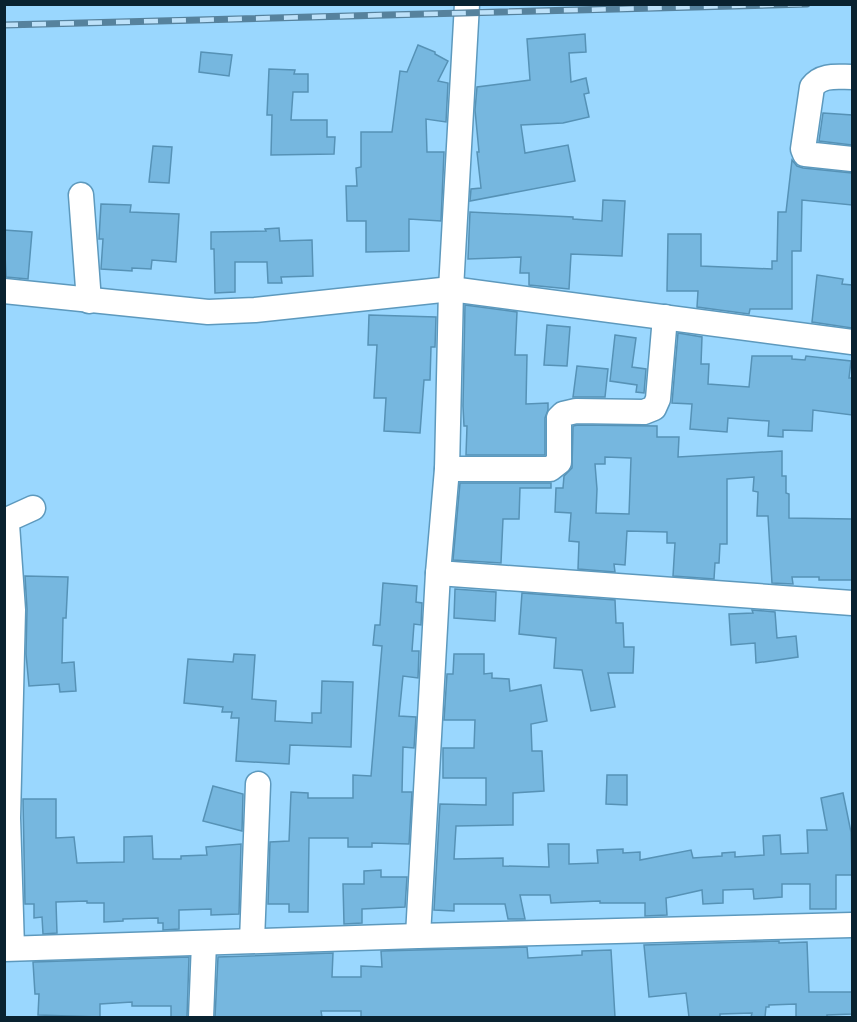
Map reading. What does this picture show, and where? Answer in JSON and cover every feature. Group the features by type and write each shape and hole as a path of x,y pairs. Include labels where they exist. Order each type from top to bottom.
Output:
{"street":[{"path":"418,936 438,573 447,469 451,289 467,4"},
{"path":"852,77 828,76 816,82 812,87 803,149 805,154 812,156 852,159"},
{"path":"81,195 89,301"},
{"path":"4,291 181,311 230,312 451,289 852,342"},
{"path":"447,469 550,469 559,462 562,414 576,411 644,412 654,408 658,399 665,317"},
{"path":"33,508 11,518 7,524 14,610 8,818 8,949 252,940 852,925"},
{"path":"438,573 852,603"},
{"path":"252,940 258,784"},
{"path":"201,1017 204,943"}],"building":[{"path":"585,34 586,52 569,53 571,82 586,78 589,93 584,94 589,117 563,123 521,125 525,153 568,145 575,181 470,201 471,189 481,188 475,110 477,87 530,80 527,39"},
{"path":"418,45 435,52 448,61 438,81 448,83 446,122 426,119 427,152 444,152 441,221 409,219 409,251 366,252 366,221 347,221 346,186 357,186 356,168 361,167 361,132 392,132 400,71 407,72"},
{"path":"201,52 232,55 229,76 199,72"},
{"path":"269,69 295,70 294,74 308,74 308,92 293,92 291,120 327,120 327,137 335,137 334,154 271,155 272,115 267,115"},
{"path":"823,113 852,115 852,145 819,141"},
{"path":"153,146 172,147 169,183 149,182"},
{"path":"792,160 797,166 803,168 852,173 852,205 802,200 801,251 792,251 792,309 750,309 749,314 697,307 698,291 667,291 668,234 701,234 701,266 772,269 772,261 777,261 778,212 786,212"},
{"path":"603,200 625,201 622,256 571,254 569,289 529,285 529,273 520,273 521,257 468,259 470,212 573,217 573,219 602,221"},
{"path":"101,204 131,205 130,212 179,214 176,262 152,260 151,269 132,268 132,271 101,269 103,239 99,239"},
{"path":"279,228 280,241 312,240 313,276 281,277 282,283 268,283 267,262 235,262 235,292 215,293 214,249 211,249 211,232 266,231 265,229"},
{"path":"4,230 32,232 28,279 6,277"},
{"path":"817,275 843,279 842,284 852,285 852,328 812,322"},
{"path":"465,305 517,312 515,355 527,355 526,404 548,403 545,418 545,455 466,455 467,426 464,426 463,406"},
{"path":"369,315 436,317 435,347 431,347 430,380 424,380 420,433 384,431 386,398 374,398 377,345 368,345"},
{"path":"547,325 570,327 567,366 544,365"},
{"path":"678,333 702,337 701,364 709,364 708,384 749,387 752,356 792,356 792,359 805,360 806,356 851,361 849,378 852,378 852,415 813,410 812,431 783,430 783,437 768,436 769,421 728,418 727,432 690,429 692,404 672,403"},
{"path":"615,335 636,338 632,367 646,369 644,393 636,392 637,385 610,381"},
{"path":"577,366 608,369 605,397 573,397"},
{"path":"573,426 657,426 657,437 679,437 678,457 782,451 782,476 786,476 786,493 789,494 789,518 852,519 852,580 792,577 793,584 772,583 768,516 757,516 758,492 753,491 754,477 727,479 727,544 720,544 719,563 715,563 714,579 673,576 675,543 667,543 667,532 627,531 625,565 614,564 615,572 578,569 579,542 569,541 571,513 555,512 556,488 563,488 564,476 572,468","holes":["605,457 631,458 629,514 596,513 595,464 605,464"]},
{"path":"460,483 551,483 551,488 520,488 519,519 503,519 501,563 453,560"},
{"path":"25,576 68,577 66,618 63,618 62,663 74,662 76,691 60,692 59,684 29,686 26,654"},
{"path":"383,583 417,586 416,602 422,603 421,625 414,624 412,651 419,651 418,678 403,676 399,716 416,717 414,748 403,747 402,792 412,792 409,844 372,843 372,847 348,847 348,838 309,838 308,912 289,912 289,904 268,904 270,842 289,841 291,792 308,793 308,798 353,798 353,775 371,776 382,646 373,645 375,625 380,625"},
{"path":"455,589 496,592 495,621 454,618"},
{"path":"522,593 615,600 616,623 623,623 624,647 634,647 633,673 608,673 615,707 591,711 582,670 554,668 556,638 519,634"},
{"path":"752,610 775,612 777,638 796,636 798,657 756,663 755,643 731,645 729,614 753,613"},
{"path":"234,654 255,655 252,699 276,701 275,721 312,723 312,713 321,713 322,681 353,682 351,747 290,745 289,764 236,761 239,718 231,718 232,712 222,712 223,707 184,703 188,659 233,662"},
{"path":"454,654 484,654 484,674 492,673 492,678 509,679 510,691 541,685 547,721 531,724 532,751 542,751 544,791 513,793 513,825 456,826 454,859 503,858 503,866 549,867 548,844 569,844 569,864 598,863 597,850 623,849 623,853 640,852 640,860 691,850 693,858 722,856 722,853 735,852 735,857 764,855 763,836 780,835 781,854 808,853 807,830 827,830 821,798 843,793 851,832 852,875 836,875 836,909 810,909 810,884 782,884 782,897 754,899 753,889 723,890 723,903 703,904 702,890 666,898 667,915 645,916 645,903 600,903 600,901 551,903 550,895 520,895 525,919 508,919 505,904 454,904 454,911 434,910 440,804 486,805 486,778 443,778 443,748 474,748 475,720 444,720 447,674 453,674"},
{"path":"607,775 627,775 627,805 606,804"},
{"path":"213,786 243,794 242,831 203,821"},
{"path":"23,799 56,799 56,838 74,837 77,863 124,862 124,837 152,836 153,859 181,859 181,856 207,855 206,847 241,844 239,914 211,915 211,909 179,910 179,929 163,930 163,923 158,923 158,918 104,922 104,903 56,902 57,933 43,934 42,917 34,918 34,904 25,904"},
{"path":"381,870 381,877 407,877 405,907 362,909 362,923 344,924 343,884 364,884 364,871"},
{"path":"779,941 779,943 807,942 809,992 852,992 852,1014 796,1017 796,1004 769,1005 766,1007 765,1017 751,1017 752,1013 720,1014 720,1017 689,1017 686,993 649,997 644,945"},
{"path":"527,947 528,958 582,955 582,951 611,950 615,1017 361,1017 361,1011 321,1011 322,1017 215,1017 218,957 333,953 332,977 361,977 361,966 382,967 381,951"},
{"path":"189,957 187,1017 171,1017 171,1006 132,1006 132,1002 100,1004 100,1017 38,1015 39,994 35,994 33,962"}],"railway":[{"path":"4,25 807,4"}]}
